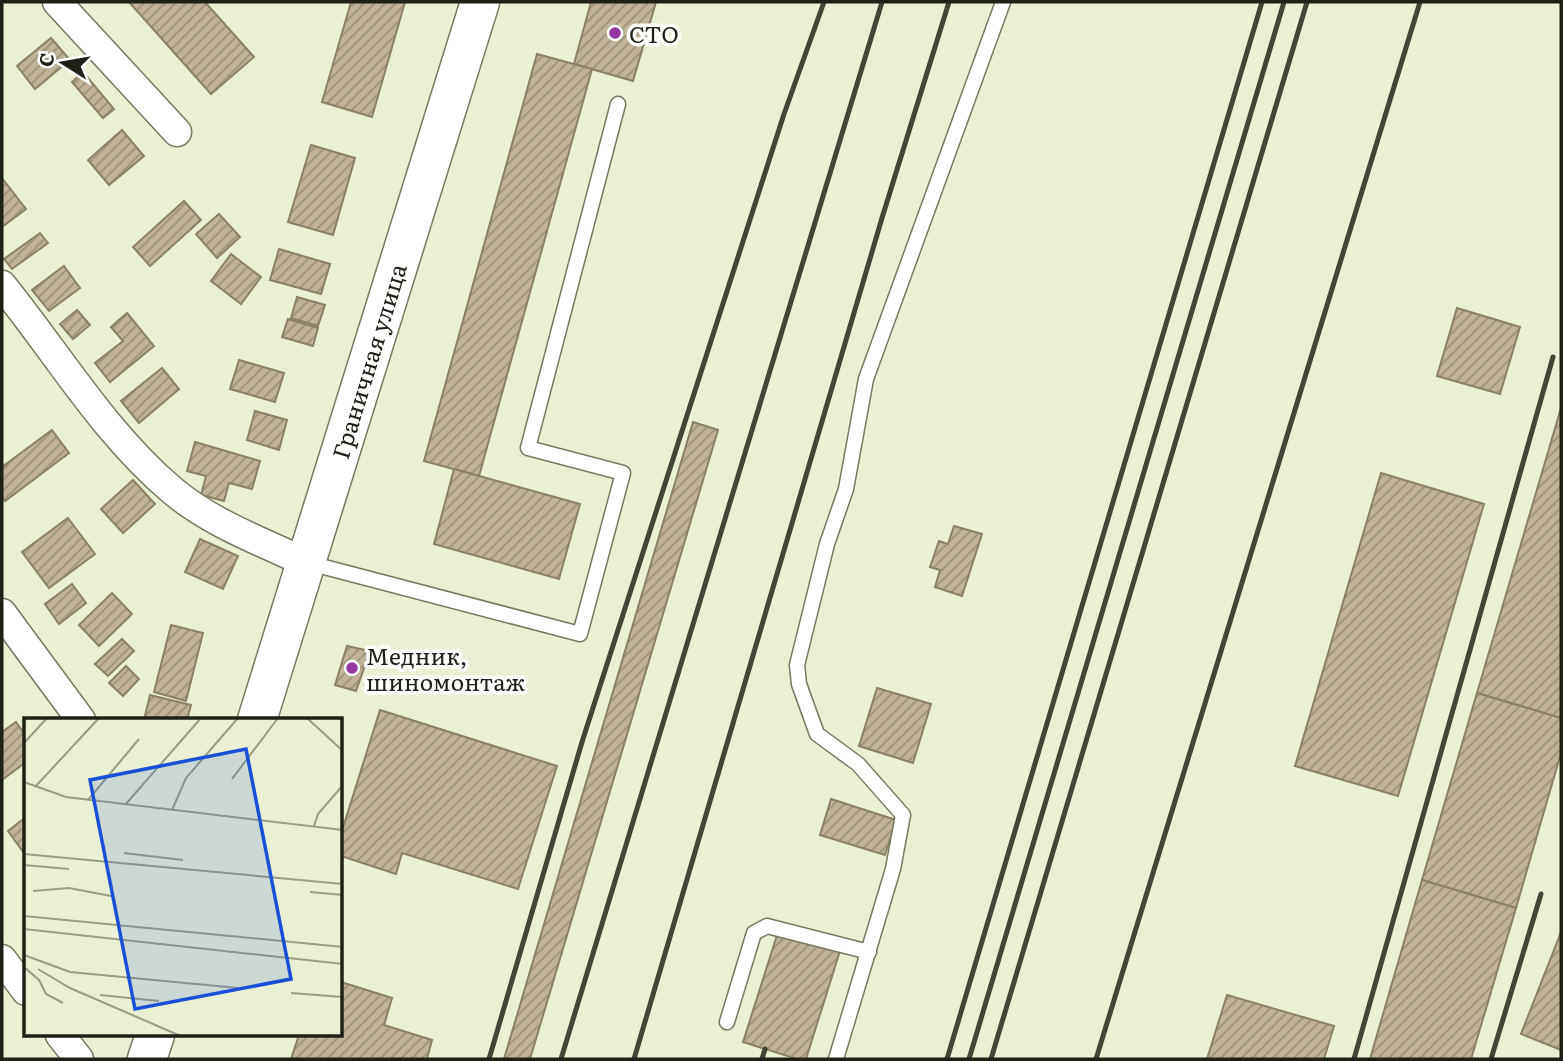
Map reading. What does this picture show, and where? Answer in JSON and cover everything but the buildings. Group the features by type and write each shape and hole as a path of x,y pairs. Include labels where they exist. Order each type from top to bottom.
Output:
{"main road":[{"name":"Граничная улица","path":"258,718 480,2"},
{"path":"147,1059 155,1036"}],"street":[{"path":"57,2 177,132"},
{"path":"2,285 112,431 173,492 220,523 305,562"},
{"path":"2,613 80,718"},
{"path":"2,959 24,988"},
{"path":"61,1036 79,1059"}],"lane":[{"path":"836,1059 893,869 903,815 858,764 817,734 799,684 797,665 827,544 846,489 866,379 1003,2"},
{"path":"305,562 580,634 623,473 528,448 618,104"},
{"path":"727,1022 754,933 767,926 869,952"}],"railway":[{"path":"489,1059 582,742 784,114 824,2"},
{"path":"561,1059 882,2"},
{"path":"634,1059 882,218 949,2"},
{"path":"947,1059 1262,2"},
{"path":"969,1059 1284,2"},
{"path":"991,1059 1307,2"},
{"path":"1096,1059 1420,2"},
{"path":"1354,1059 1553,357"},
{"path":"1491,1059 1541,894"},
{"path":"762,1059 765,1049"}],"place":[{"name":"СТО","path":"615,33"},
{"name":"Медник, шиномонтаж","path":"352,668"}]}
